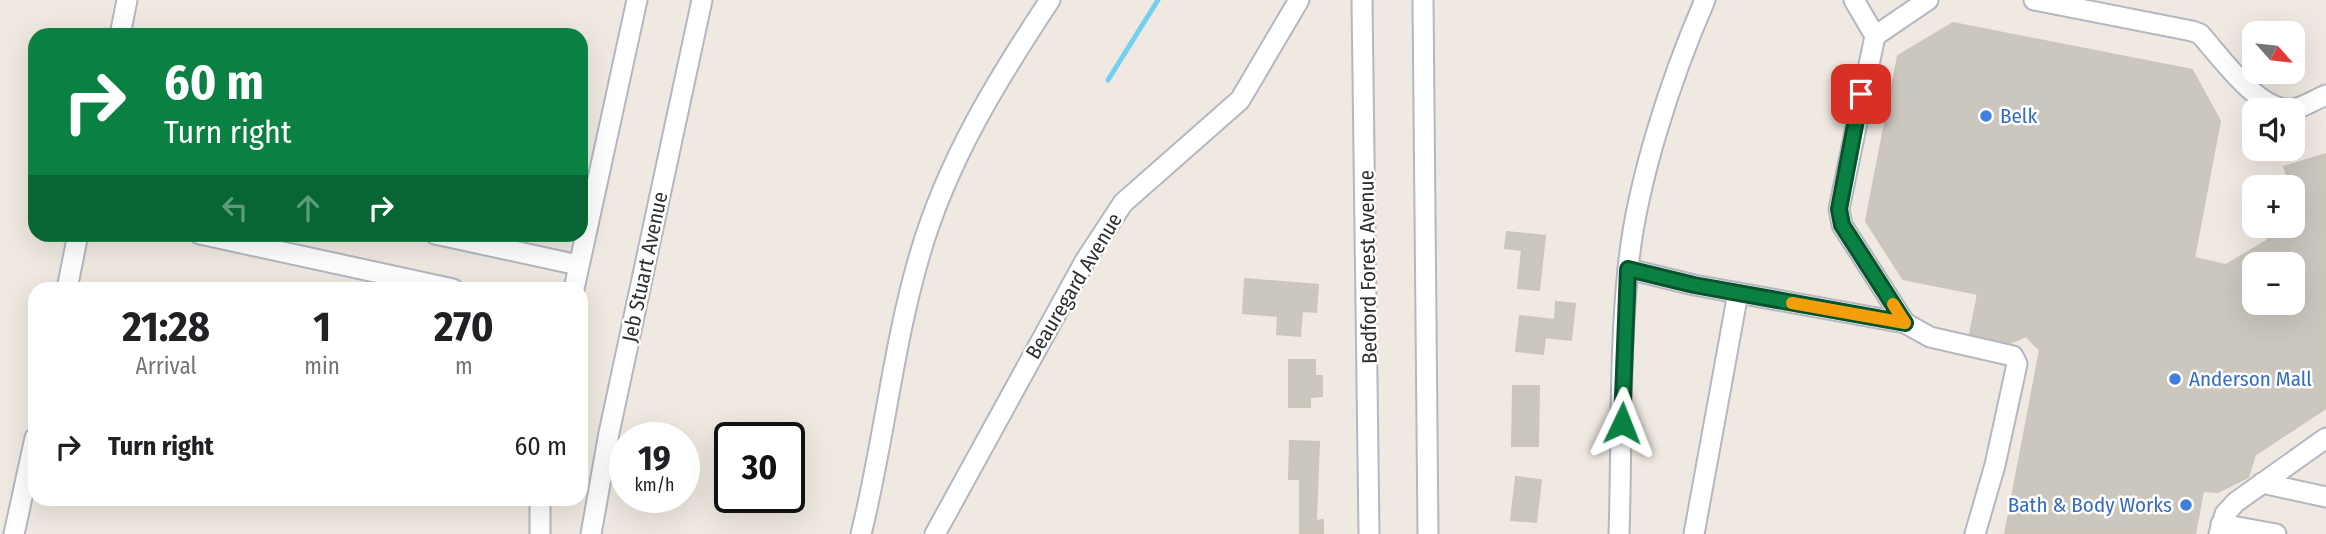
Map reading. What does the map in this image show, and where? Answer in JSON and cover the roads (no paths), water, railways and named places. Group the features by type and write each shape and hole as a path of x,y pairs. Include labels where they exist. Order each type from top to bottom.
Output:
{"street":[{"path":"121,28 127,0"},
{"path":"588,219 636,0"},
{"name":"Jeb Stuart Avenue","path":"591,534 609,433 702,0"},
{"path":"861,534 919,255 943,186 967,135 1050,0"},
{"name":"Beauregard Avenue","path":"935,534 1085,261 1123,203 1240,100 1299,0"},
{"name":"Bedford Forest Avenue","path":"1362,0 1369,534"},
{"path":"1423,0 1428,534"},
{"path":"1619,534 1628,269 1639,204 1678,62 1706,0"},
{"path":"1854,0 1875,36"},
{"path":"1905,323 1842,225 1839,209 1875,36 1905,6 1928,0"},
{"path":"2034,0 2200,34 2242,83 2276,106 2292,109 2326,94"},
{"path":"68,282 76,242"},
{"path":"237,242 421,282"},
{"path":"472,242 578,265"},
{"path":"575,282 583,242"},
{"path":"1628,269 1738,293 1905,323 1930,337 2013,356 2017,364 1995,465 1975,534"},
{"path":"1694,534 1738,293"},
{"path":"2276,534 2220,529 2225,514 2236,502 2326,438"},
{"path":"14,534 28,470"},
{"path":"2262,483 2326,497"},
{"path":"540,506 540,534"}],"waterway":[{"path":"1108,80 1158,0"}],"place":[{"name":"Belk","path":"1986,116"},
{"name":"Anderson Mall","path":"2175,379"},
{"name":"Bath & Body Works","path":"2186,505"}]}
